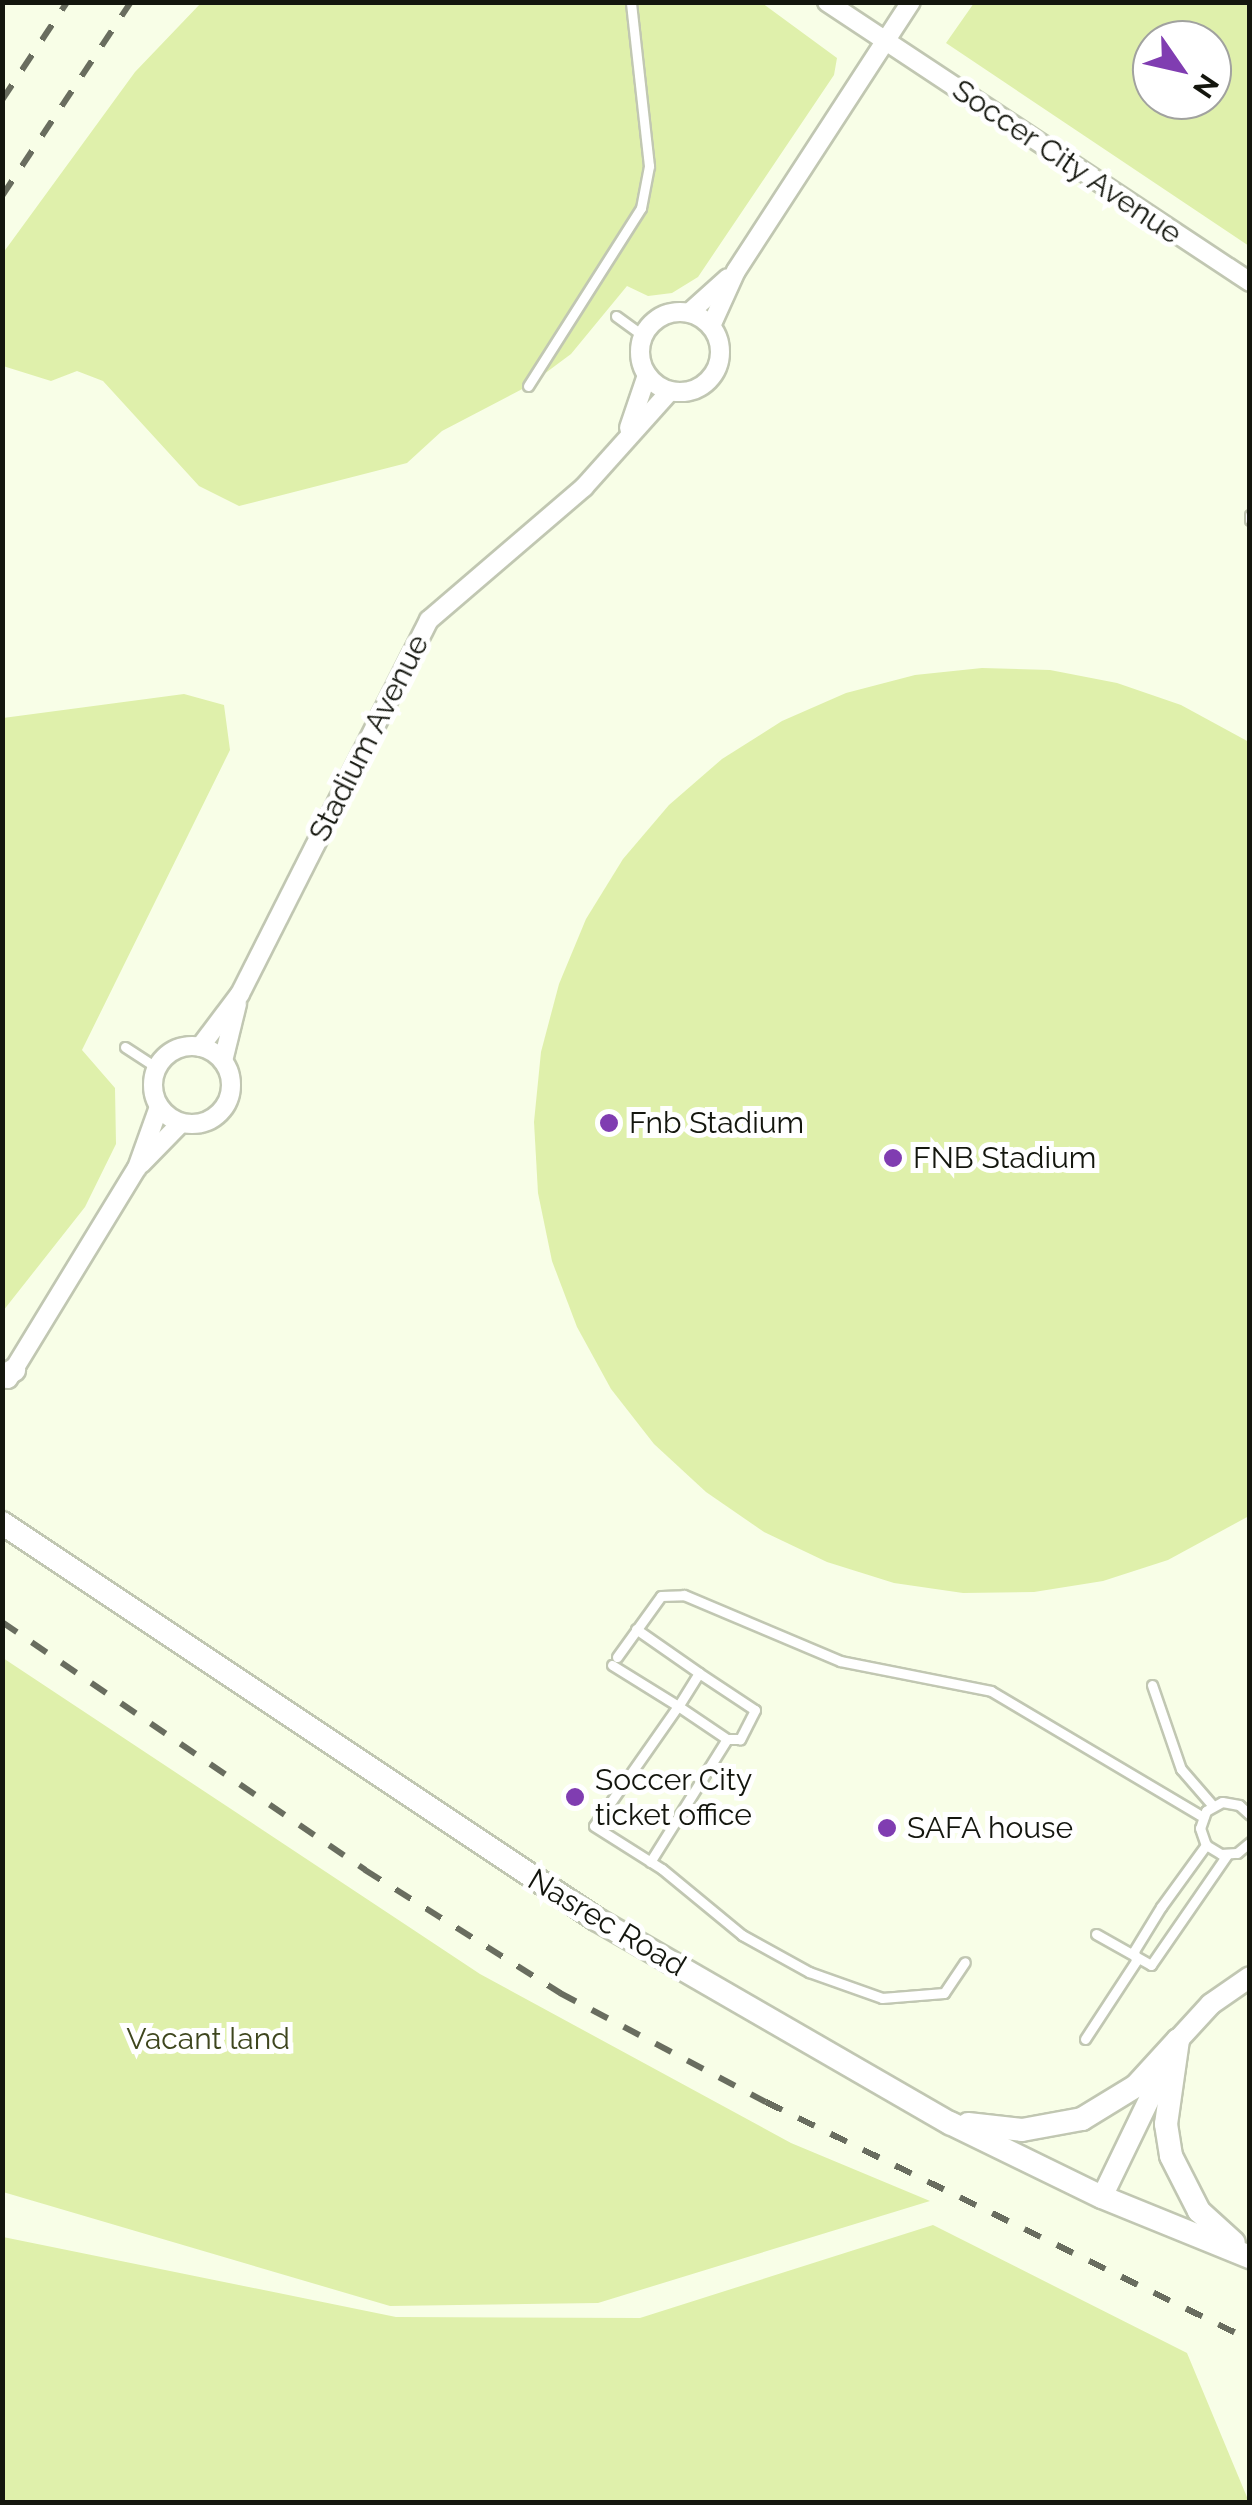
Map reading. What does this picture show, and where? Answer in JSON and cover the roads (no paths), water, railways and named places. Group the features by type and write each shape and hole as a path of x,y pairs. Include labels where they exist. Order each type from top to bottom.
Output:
{"main road":[{"name":"Nasrec Road","path":"2,1523 596,1919 950,2122 1102,2197 1250,2257"},
{"path":"950,2122 1022,2130 1082,2119 1136,2086 1178,2040"},
{"path":"1178,2040 1166,2124 1172,2156 1199,2211 1250,2257"}],"street":[{"name":"Soccer City Avenue","path":"827,2 1250,282"},
{"path":"711,326 736,271 911,2"},
{"path":"689,313 711,326 720,348 715,372 700,386 670,390 648,375 644,336 662,316 689,313 736,271"},
{"name":"Stadium Avenue","path":"628,433 648,375"},
{"name":"Stadium Avenue","path":"200,1047 240,994 430,620 452,594 584,488 628,433 670,390"},
{"name":"Stadium Avenue","path":"223,1061 240,994"},
{"path":"6,1378 137,1168 159,1107 157,1068 175,1050 200,1047 223,1061 231,1083 225,1106 206,1122 181,1124 137,1168"},
{"path":"159,1107 181,1124"},
{"path":"1102,2197 1178,2040 1211,2004 1250,1978"}],"lane":[{"path":"528,386 641,208 649,166 632,2"},
{"path":"616,316 644,336"},
{"path":"125,1047 157,1068"},
{"path":"636,1629 755,1710 740,1739 727,1739 614,1661 636,1629 662,1596 674,1592 840,1661 972,1684 1016,1702 1203,1818"},
{"path":"699,1673 594,1826 650,1862 742,1935 809,1972 882,1998 944,1993 965,1962"},
{"path":"1152,1684 1181,1769 1213,1806"},
{"path":"650,1862 727,1739"},
{"path":"1085,2039 1136,1961 1134,1951 1206,1845 1203,1818 1213,1806 1231,1802 1250,1815"},
{"path":"1096,1934 1136,1961 1151,1965 1227,1854 1250,1842"},
{"path":"1206,1845 1227,1854"}],"railway":[{"path":"2,100 67,2"},
{"path":"2,196 131,2"},
{"path":"2,1622 365,1870 560,1993 766,2102 1250,2340"}],"place":[{"name":"Fnb Stadium","path":"609,1123"},
{"name":"FNB Stadium","path":"893,1158"},
{"name":"Soccer City ticket office","path":"575,1797"},
{"name":"SAFA house","path":"887,1828"}],"park label":[{"name":"Vacant land","path":"208,2039"}]}
